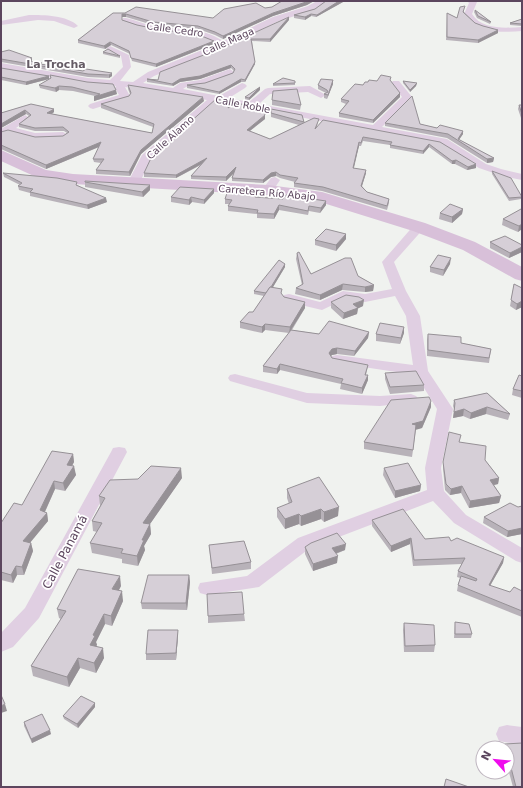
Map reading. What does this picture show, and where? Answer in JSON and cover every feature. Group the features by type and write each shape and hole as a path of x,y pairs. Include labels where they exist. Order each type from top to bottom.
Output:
{"street":[{"name":"Calle Maga","path":"135,85 151,74 276,19 311,8 323,1"},
{"path":"471,1 473,2 468,14 470,19 483,26 494,29 522,29"},
{"path":"1,23 23,18 45,16 58,19 74,26"},
{"name":"Calle Cedro","path":"126,20 154,28 201,32 211,35 222,44"},
{"path":"110,49 125,55 127,67 112,83"},
{"name":"Calle Roble","path":"1,66 80,80 135,85 176,91 443,141 451,144 461,153 507,180 522,177"},
{"path":"176,91 183,85 202,82 230,72"},
{"path":"374,129 407,97 396,83"},
{"path":"93,106 125,96 120,88 122,84"},
{"name":"Calle Álamo","path":"134,182 146,157 217,99 242,86"},
{"path":"250,106 268,91 310,89 321,95"},
{"path":"5,131 25,118"},
{"path":"5,131 34,136 63,135"},
{"name":"Carretera Río Abajo","path":"1,155 42,174 73,179 271,185 322,196 419,227 469,246 522,274"},
{"path":"419,227 388,262 398,291 413,316 421,371 445,409 433,468 436,493 460,519 522,556"},
{"path":"289,298 322,306 343,295 365,298 398,291"},
{"path":"337,359 421,371"},
{"path":"235,378 307,398 380,401 438,396"},
{"name":"Calle Panamá","path":"1,644 6,641 32,613 119,452"},
{"path":"207,588 252,582 304,544 436,493"}],"building":[{"path":"282,1 309,1 273,13 223,36 198,26 153,22 122,14 122,20 137,25 161,30 194,33 214,41 156,64 131,58 129,51 110,42 104,46 78,40 113,13 125,13 136,7 213,18 224,9 256,3 265,8 272,7"},
{"path":"326,1 339,1 317,15 311,14 305,17 294,15 315,9"},
{"path":"465,6 463,12 475,23 498,30 478,40 447,37 447,13 457,18 460,7"},
{"path":"475,10 491,22 478,16"},
{"path":"289,17 270,39 251,39 255,62 245,80 241,79 219,92 187,85 205,83 233,73 235,69 231,65 200,76 180,79 172,84 147,79 158,80 160,72 214,51"},
{"path":"522,19 522,24 510,23"},
{"path":"108,49 120,56 103,52"},
{"path":"9,50 32,58 27,61 42,63 40,64 83,71 86,69 112,73 109,75 88,74 1,59 1,52"},
{"path":"1,68 49,76 26,82 1,77"},
{"path":"50,75 87,82 113,84 116,90 94,97 100,94 72,87 59,86 55,88 39,85 51,78"},
{"path":"381,75 391,77 390,80 400,93 373,120 339,113 349,101 341,99 355,84 363,85 369,80 377,81"},
{"path":"283,78 295,81 295,83 273,84"},
{"path":"321,79 333,80 328,95 324,94 328,92 327,90 318,85"},
{"path":"403,81 417,83 410,90"},
{"path":"128,85 203,97 141,150 129,172 96,170 104,159 93,159 101,142 46,165 1,145 1,132 8,130 35,137 63,136 69,132 63,127 35,128 19,124 31,115 25,110 1,124 1,113 31,104 54,109 47,113 152,133 154,124 101,104 129,96 131,93"},
{"path":"260,87 249,98 245,97"},
{"path":"297,89 301,105 272,100 273,91"},
{"path":"412,96 420,124 437,128 440,125 463,131 458,139 494,158 487,159 448,134 385,123"},
{"path":"216,99 231,102 228,108 235,103 264,108 265,115 247,130 270,139 314,118 319,119 315,129 323,120 440,142 476,164 468,167 456,160 452,161 429,144 423,151 390,145 392,142 363,137 361,143 359,142 353,168 366,170 361,186 367,192 389,199 387,206 323,187 294,183 298,178 280,175 276,172 271,173 263,180 232,178 236,167 226,177 191,176 207,158 176,175 144,173 152,156"},
{"path":"519,105 522,105 522,114"},
{"path":"271,109 302,115 304,122 271,113"},
{"path":"492,171 511,178 522,197 509,198"},
{"path":"3,173 57,178 77,182 76,185 106,198 87,205 30,192 33,189 18,186 22,183"},
{"path":"85,181 150,185 142,192"},
{"path":"180,187 214,189 204,200 191,197 189,200 171,197"},
{"path":"228,190 258,192 255,197 283,199 286,195 326,201 321,208 309,206 308,211 279,205 274,214 257,213 258,210 228,206 232,200 225,199"},
{"path":"450,204 463,209 452,217 440,213"},
{"path":"521,209 522,224 519,226 503,219"},
{"path":"326,229 346,234 336,245 315,240"},
{"path":"505,236 522,245 522,247 510,253 490,242"},
{"path":"299,252 311,274 345,258 351,258 358,276 374,285 365,287 343,284 320,295 296,288 303,284 297,253"},
{"path":"438,255 451,258 444,270 430,267"},
{"path":"279,260 285,264 271,287 266,293 254,291"},
{"path":"514,284 522,288 522,301 517,304 511,300"},
{"path":"270,287 282,289 281,293 284,297 305,302 290,327 265,324 262,327 240,322 249,312 253,312"},
{"path":"346,295 359,297 364,300 353,304 358,308 344,313 331,302"},
{"path":"329,321 369,332 355,351 337,348 332,349 329,353 332,358 368,365 365,375 368,375 362,388 341,383 343,379 280,364 277,369 263,366 291,330 319,334"},
{"path":"380,323 404,327 401,338 376,334"},
{"path":"428,334 461,337 461,343 491,349 489,358 428,350"},
{"path":"416,371 424,385 390,387 385,373"},
{"path":"519,375 522,376 522,391 513,389"},
{"path":"487,393 510,414 487,407 471,413 464,409 454,412 454,400"},
{"path":"429,397 431,401 423,421 412,424 416,425 413,450 364,442 391,400"},
{"path":"449,432 461,435 459,442 486,446 485,460 499,478 490,480 501,496 470,501 462,486 451,489 446,484 443,462"},
{"path":"52,451 73,454 67,465 74,466 63,483 54,481 40,510 47,513 23,541 31,543 22,567 16,566 11,575 1,572 1,523 14,503 22,505"},
{"path":"408,463 421,485 395,491 384,468"},
{"path":"151,466 181,468 143,523 150,524 142,540 144,540 137,556 121,553 123,549 90,543 102,523 92,521 105,498 99,496 110,480 138,479"},
{"path":"319,477 339,507 324,512 321,509 301,516 299,514 285,519 277,508 292,502 287,489"},
{"path":"510,503 518,507 522,506 522,528 508,531 484,517"},
{"path":"403,509 425,539 449,537 451,541 457,538 504,557 489,585 510,592 514,587 522,591 522,611 458,585 461,576 476,581 477,579 458,571 465,558 414,560 411,538 391,546 372,520"},
{"path":"337,533 346,544 332,548 338,556 313,564 305,547 311,543"},
{"path":"244,541 251,562 212,568 209,545"},
{"path":"78,569 120,576 112,589 122,591 111,616 104,614 93,635 95,636 90,645 103,648 94,663 78,658 67,677 31,666 66,611 57,609"},
{"path":"148,575 189,575 186,603 141,603"},
{"path":"242,592 244,614 208,616 207,594"},
{"path":"455,622 469,624 472,634 455,634"},
{"path":"404,623 434,625 435,645 405,646"},
{"path":"148,630 178,630 176,653 146,654"},
{"path":"1,695 5,704 1,706"},
{"path":"81,696 95,703 77,724 63,716"},
{"path":"42,714 50,730 31,739 24,722"},
{"path":"515,743 522,743 522,787 516,787 514,780"},
{"path":"446,779 469,787 444,787"}],"district":[{"name":"La Trocha","path":"56,64"}]}
